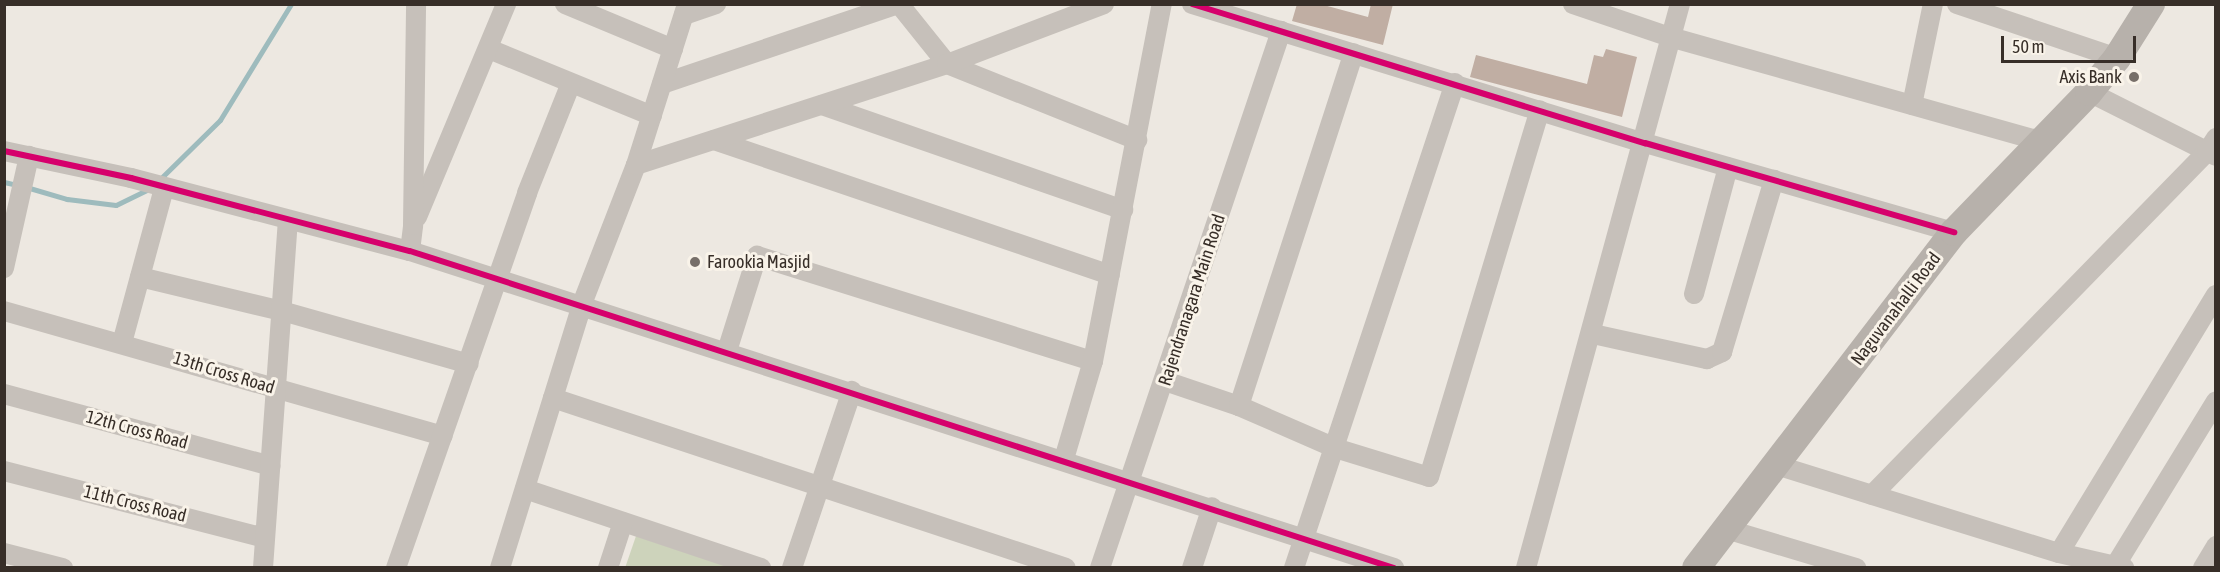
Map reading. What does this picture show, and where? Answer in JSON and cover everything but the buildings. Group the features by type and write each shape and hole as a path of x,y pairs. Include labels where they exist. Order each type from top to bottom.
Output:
{"street":[{"path":"410,251 413,225 416,4"},
{"path":"413,225 506,4"},
{"path":"566,4 673,49"},
{"path":"500,567 582,304 636,165 686,10 716,4"},
{"path":"662,84 899,4 947,64 1137,140"},
{"path":"636,165 947,64 1104,4"},
{"path":"1064,459 1093,361 1162,4"},
{"path":"1192,4 1645,143 1954,232"},
{"path":"1573,4 1670,37 2043,142"},
{"path":"1526,567 1593,334 1680,4"},
{"path":"1912,105 1933,4"},
{"path":"1957,4 2117,58"},
{"name":"Naguvanahalli Road","path":"1696,567 1954,232 2089,92 2117,58 2151,4"},
{"name":"Rajendranagara Main Road","path":"1100,567 1165,381 1281,31"},
{"path":"489,49 652,116"},
{"path":"1239,406 1354,53"},
{"path":"396,567 527,193 571,83"},
{"path":"1294,567 1455,83"},
{"path":"1872,495 2213,149 2089,92"},
{"path":"822,105 1123,210"},
{"path":"1165,381 1239,406 1335,448 1429,477 1540,110"},
{"path":"714,140 1110,275"},
{"path":"4,151 28,162 131,178 288,222 410,251 582,304 1394,567"},
{"path":"4,267 28,162"},
{"path":"1694,294 1728,167"},
{"path":"1593,334 1707,359 1722,352 1774,180"},
{"path":"122,343 165,188"},
{"path":"263,567 288,222"},
{"path":"727,351 757,256 1093,361"},
{"path":"140,277 282,311 468,364"},
{"path":"2059,553 2216,295"},
{"name":"13th Cross Road","path":"4,311 443,436"},
{"path":"792,567 852,391"},
{"name":"12th Cross Road","path":"4,394 270,466"},
{"path":"553,398 1066,567"},
{"path":"1776,465 2059,553 2119,566 2216,401"},
{"name":"11th Cross Road","path":"4,471 265,538"},
{"path":"525,489 761,567"},
{"path":"1192,567 1212,507"},
{"path":"608,567 623,522"},
{"path":"1726,529 1856,567"},
{"path":"2203,567 2216,546"},
{"path":"4,553 63,567"}],"green space":[{"path":"636,536 729,567 625,568"}],"waterway":[{"path":"158,181 220,120 291,4"},
{"path":"4,182 17,185"},
{"path":"26,187 67,199 116,205 149,189"}],"cycle path":[{"path":"1192,4 1645,143 1954,232"},
{"path":"4,151 131,178 410,251 1394,568"}],"place":[{"name":"Axis Bank","path":"2134,77"},
{"name":"Farookia Masjid","path":"695,262"}]}
